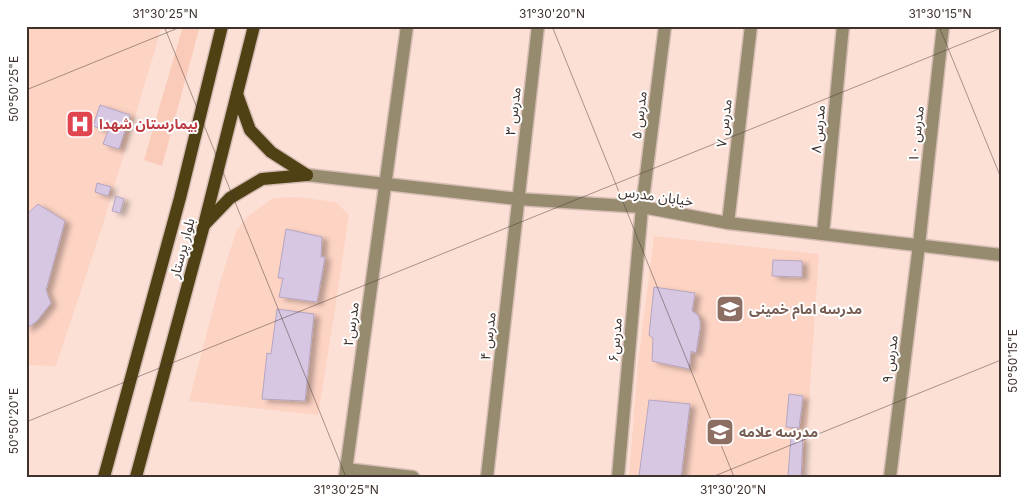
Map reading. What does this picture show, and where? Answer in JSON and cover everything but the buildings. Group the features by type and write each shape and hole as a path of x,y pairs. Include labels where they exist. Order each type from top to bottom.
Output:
{"main road":[{"name":"بلوار پرستار","path":"104,477 180,198 222,26"},
{"name":"بلوار پرستار","path":"136,477 204,225 254,26"},
{"path":"237,94 250,130 271,152 307,175"},
{"path":"204,225 230,198 262,180 307,175"}],"street":[{"name":"مدرس۲","path":"345,473 407,26"},
{"name":"مدرس ۳","path":"518,199 538,26"},
{"name":"مدرس ۵","path":"642,207 664,26"},
{"name":"مدرس ۷","path":"728,223 751,26"},
{"name":"مدرس ۸","path":"823,234 843,26"},
{"name":"مدرس ۱۰","path":"919,245 943,26"},
{"name":"خیابان مدرس","path":"307,175 518,199 642,207 728,223 1001,255"},
{"name":"مدرس ۴","path":"487,477 518,199"},
{"name":"مدرس۶","path":"618,477 642,207"},
{"name":"مدرس ۹","path":"890,477 919,245"},
{"path":"345,473 413,477"}],"shaded area":[{"name":"بیمارستان شهدا","path":"26,26 162,26 104,221 56,366 26,365"},
{"path":"183,26 200,26 162,166 144,160"},
{"path":"296,197 336,202 349,215 318,415 189,401 220,282 236,232 246,218 273,198"},
{"path":"654,236 819,254 804,477 629,477 638,363"}],"place":[{"name":"بیمارستان شهدا","path":"80,124"},
{"name":"مدرسه امام خمینی","path":"730,309"},
{"name":"مدرسه علامه","path":"720,432"}]}
